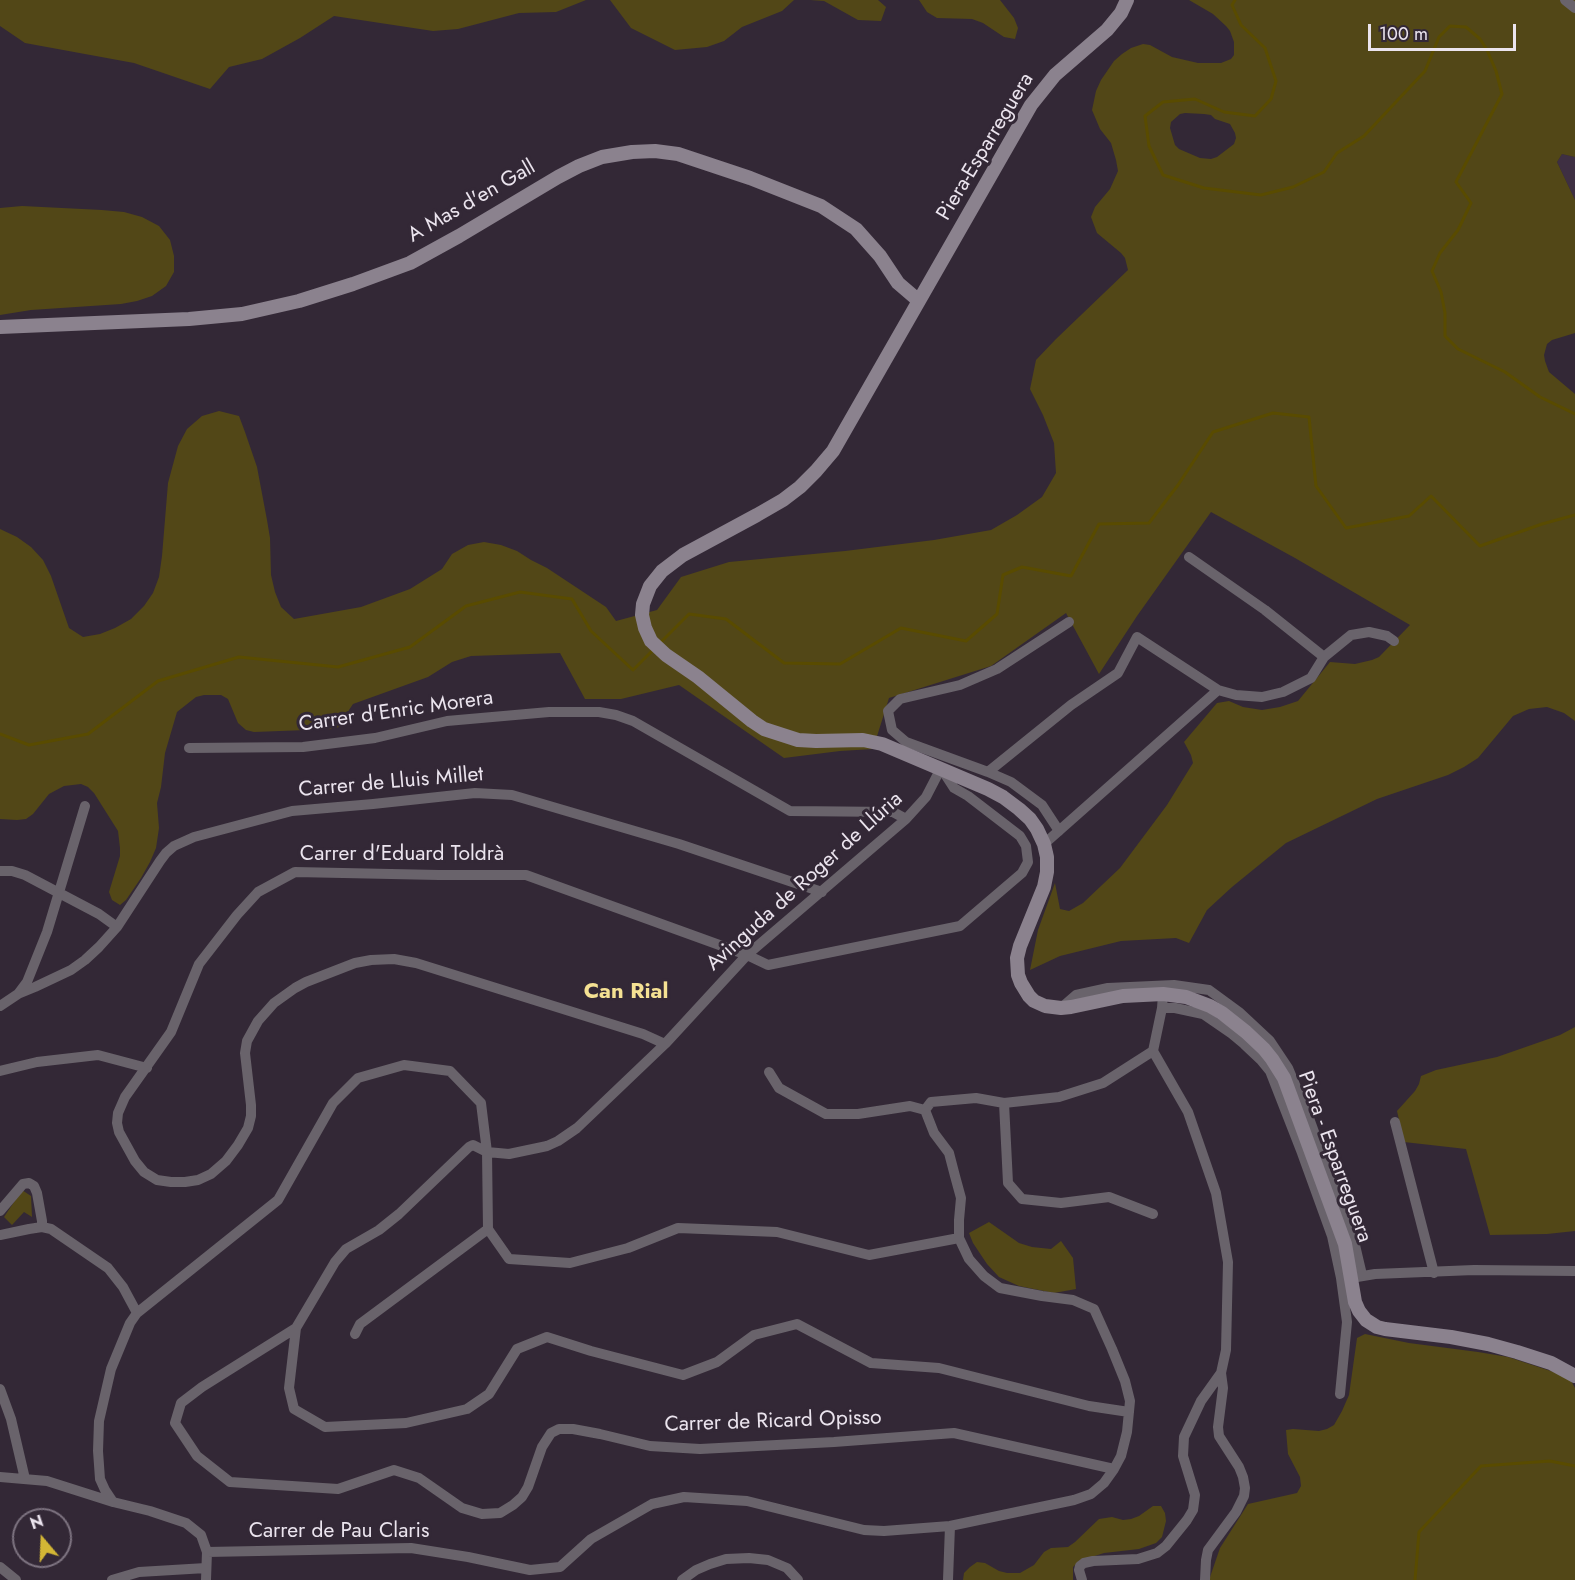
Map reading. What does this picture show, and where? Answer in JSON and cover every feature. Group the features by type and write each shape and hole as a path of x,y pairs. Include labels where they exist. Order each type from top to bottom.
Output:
{"main road":[{"name":"Piera-Esparreguera","path":"919,301 1031,105 1055,75 1107,30 1121,13 1127,0"},
{"name":"A Mas d'en Gall","path":"0,327 189,320 242,314 299,301 353,284 410,262 579,166 602,158 655,151 678,154 750,178 821,206 856,229 880,256 898,283 919,301"},
{"name":"Piera - Esparreguera","path":"919,301 827,459 800,487 783,500 683,555 662,570 645,595 642,615 645,628 656,646 666,655 719,692 764,729 798,740 873,741 988,789 1011,803 1030,819 1044,844 1047,872 1044,887 1020,946 1017,968 1021,983 1029,996 1045,1006 1061,1008 1123,996 1163,1001 1192,999 1222,1013 1264,1049 1278,1067 1288,1087 1342,1234 1357,1277 1353,1292 1359,1311"},
{"path":"1359,1311 1370,1323 1385,1329 1488,1344 1551,1363 1575,1376"}],"street":[{"path":"1565,0 1575,8"},
{"path":"1189,557 1265,610 1324,657"},
{"path":"1059,831 1042,805 1011,782 906,742 892,730 888,711 900,699 960,685 997,669 1069,622"},
{"path":"988,772 1071,705 1118,673 1137,637 1218,690 1236,695 1262,696 1283,692 1311,678 1324,657 1351,635 1369,632 1387,636 1394,642"},
{"path":"1044,844 1218,690"},
{"name":"Carrer d'Enric Morera","path":"189,748 303,747 375,738 447,721 549,712 599,712 633,721 790,811 893,812 906,819"},
{"name":"Avinguda de Roger de Llúria","path":"296,1328 335,1262 346,1249 379,1230 399,1214 469,1147 473,1145 487,1152 509,1154 552,1143 577,1128 665,1044 747,955 906,819 926,797 941,768"},
{"name":"Carrer d'Eduard Toldrà","path":"665,1044 643,1034 416,963 382,958 355,963 306,982 274,1003 258,1021 247,1041 245,1053 251,1105 248,1128 226,1161 211,1174 198,1180 171,1182 157,1180 144,1173 119,1132 117,1123 121,1105 171,1032 199,964 258,892 296,872 526,875 747,955 768,965 960,926 1022,873 1028,862 1026,846 1020,836 954,788 941,768"},
{"name":"Carrer de Lluis Millet","path":"0,1006 18,994 78,965 99,947 117,927 166,853 184,841 292,811 475,793 500,793 525,798 679,844 822,892"},
{"path":"18,994 27,982 43,942 85,806"},
{"path":"0,871 26,875 99,914 117,927"},
{"path":"1061,1008 1076,995 1107,987 1174,985 1209,990 1239,1012 1270,1041 1288,1068 1354,1241 1357,1277 1474,1270 1575,1271"},
{"path":"1205,1580 1208,1550 1236,1512 1244,1496 1245,1488 1243,1476 1219,1436 1218,1427 1223,1388 1221,1372 1226,1350 1228,1262 1216,1193 1188,1112 1153,1051 1163,1001 1175,1008 1203,1014 1238,1039 1270,1071 1332,1236 1347,1322 1340,1394"},
{"path":"925,1110 931,1102 946,1100 976,1098 1004,1103 1059,1097 1103,1083 1153,1051"},
{"path":"0,1071 37,1062 98,1055 147,1068"},
{"path":"113,1502 100,1479 99,1421 111,1369 130,1323 136,1313 278,1200 333,1103 358,1078 405,1065 450,1071 481,1103 487,1152 488,1229 510,1258 570,1263 628,1248 678,1228 777,1232 869,1255 959,1238"},
{"path":"769,1072 779,1088 826,1114 858,1113 910,1106 925,1110"},
{"path":"1004,1103 1008,1184 1022,1199 1061,1203 1109,1197 1153,1214"},
{"path":"925,1110 934,1133 949,1153 956,1176 961,1198 959,1238 969,1259 984,1276 1000,1288 1073,1300 1094,1309 1125,1381 1130,1401 1124,1446 1114,1469"},
{"path":"1395,1122 1434,1273"},
{"path":"0,1211 23,1184 29,1183 34,1186 42,1227"},
{"path":"0,1235 42,1227 51,1229 108,1268 123,1287 136,1313"},
{"path":"355,1334 360,1324 488,1229"},
{"path":"1347,1322 1359,1311"},
{"path":"296,1328 289,1388 294,1409 325,1426 406,1423 467,1409 489,1394 517,1348 546,1337 683,1375 717,1362 754,1335 797,1324 871,1363 939,1368 1089,1406 1129,1412"},
{"name":"Carrer de Ricard Opisso","path":"296,1328 181,1403 176,1423 197,1456 230,1482 338,1489 394,1470 419,1478 462,1508 482,1514 500,1513 522,1497 528,1487 542,1447 551,1433 559,1429 600,1434 650,1446 700,1449 954,1433 1114,1469"},
{"path":"1082,1580 1079,1570 1084,1563 1138,1559 1157,1553 1166,1546 1187,1520 1193,1510 1195,1495 1183,1456 1184,1437 1201,1401 1221,1372"},
{"path":"0,1389 11,1419 25,1479"},
{"name":"Carrer de Pau Claris","path":"207,1552 411,1548 530,1570 560,1567 591,1539 652,1504 684,1497 747,1501 864,1530 884,1531 950,1526 1074,1500 1091,1494 1104,1483 1114,1469"},
{"path":"0,1477 47,1481 186,1523 201,1535 207,1552 206,1580"},
{"path":"948,1580 950,1526"},
{"path":"682,1580 710,1564 726,1559 749,1558 768,1560 787,1568 798,1580"},
{"path":"0,1567 16,1580"},
{"path":"112,1580 139,1572 206,1568"}],"shaded area":[{"path":"0,0 586,0 556,12 519,13 458,29 433,31 334,16 262,59 229,67 210,89 134,63 25,43 0,26"},
{"path":"610,0 794,0 782,11 742,27 724,41 707,47 675,50 631,28"},
{"path":"810,0 878,0 886,7 881,21 858,20 824,1"},
{"path":"919,0 1000,0 1014,18 1018,28 1015,39 1004,37 983,23 972,19 937,18 927,12"},
{"path":"1189,0 1575,0 1575,157 1562,154 1557,162 1575,200 1575,333 1552,340 1547,344 1544,355 1549,372 1575,394 1575,721 1564,713 1547,707 1529,709 1513,716 1478,758 1464,767 1448,775 1377,799 1286,843 1207,910 1189,943 1176,938 1121,941 1060,956 1030,970 1038,930 1055,883 1060,909 1069,911 1083,903 1120,868 1167,805 1193,763 1184,742 1217,703 1229,701 1243,707 1262,710 1298,701 1330,662 1355,664 1379,657 1410,625 1211,512 1099,674 1066,613 991,666 889,698 873,749 784,758 679,685 621,699 585,699 560,653 471,656 452,662 428,677 353,704 342,726 333,729 254,732 246,730 238,723 228,699 221,695 196,697 177,712 165,753 157,803 159,828 156,848 141,878 120,905 112,900 109,892 120,856 118,831 88,787 81,784 64,786 49,794 26,819 0,819 0,529 31,547 43,560 69,628 83,637 115,628 131,619 153,593 159,577 162,556 168,483 178,446 187,429 202,416 219,411 239,416 257,467 270,538 271,575 275,592 281,607 294,619 361,607 410,589 442,569 452,554 468,545 484,542 517,551 547,568 606,607 616,621 657,610 681,577 729,562 934,540 991,530 1017,515 1042,497 1056,473 1054,443 1030,389 1036,360 1128,270 1125,258 1097,233 1091,217 1095,207 1110,189 1118,171 1111,143 1100,129 1092,110 1096,91 1114,61 1131,48 1143,44 1150,45 1172,57 1198,63 1221,63 1231,59 1234,55 1234,42 1230,31 1213,14","holes":["1180,114 1204,114 1230,124 1236,138 1234,144 1211,159 1200,158 1179,149 1175,145 1170,128 1171,122"]},
{"path":"1562,154 1575,157 1575,200 1557,162"},
{"path":"22,206 124,212 142,217 159,226 170,240 174,256 174,272 166,286 152,296 137,301 31,310 0,315 0,208"},
{"path":"1575,1027 1575,1231 1490,1235 1466,1149 1404,1142 1397,1111 1415,1091 1421,1076 1436,1070 1497,1057 1560,1035"},
{"path":"22,1190 31,1196 32,1217 24,1212 12,1225 4,1217"},
{"path":"989,1222 1019,1243 1032,1247 1051,1249 1061,1241 1073,1258 1076,1289 1054,1293 1019,1286 999,1277 987,1264 969,1233"},
{"path":"1365,1334 1409,1343 1508,1357 1569,1377 1575,1388 1575,1580 1209,1580 1220,1548 1248,1504 1297,1493 1301,1486 1300,1477 1288,1454 1286,1430 1319,1431 1334,1425 1349,1395 1357,1338"},
{"path":"1153,1506 1161,1506 1166,1521 1162,1537 1156,1543 1139,1549 1104,1553 1079,1561 1073,1567 1073,1580 963,1580 964,1573 977,1562 985,1563 999,1571 1020,1573 1034,1565 1044,1552 1051,1548 1068,1547 1099,1519 1112,1517 1123,1520 1131,1519"}],"waterway":[{"path":"1235,0 1232,5 1241,25 1265,48 1276,81 1271,99 1255,116 1224,112 1195,99 1163,102 1145,116 1149,146 1163,175 1204,188 1261,195 1293,187 1324,172 1337,153 1364,136 1425,71 1439,37 1450,26 1466,27 1480,39 1487,50 1502,94 1456,182 1471,203 1458,230 1440,253 1432,271 1441,292 1445,313 1445,336 1458,349 1505,372 1540,397 1575,414"},
{"path":"660,643 689,614 726,619 784,663 840,664 901,628 966,641 997,614 1003,575 1022,567 1071,576 1099,524 1149,523 1178,485 1213,432 1273,413 1309,417 1316,486 1346,528 1409,516 1431,496 1480,546 1575,515"},
{"path":"0,734 29,745 88,734 158,681 239,657 338,667 410,647 466,606 520,592 572,599 591,631 633,670 654,649"},
{"path":"1415,1580 1419,1532 1481,1466 1550,1461 1575,1466"}],"district":[{"name":"Can Rial","path":"626,993"}]}
